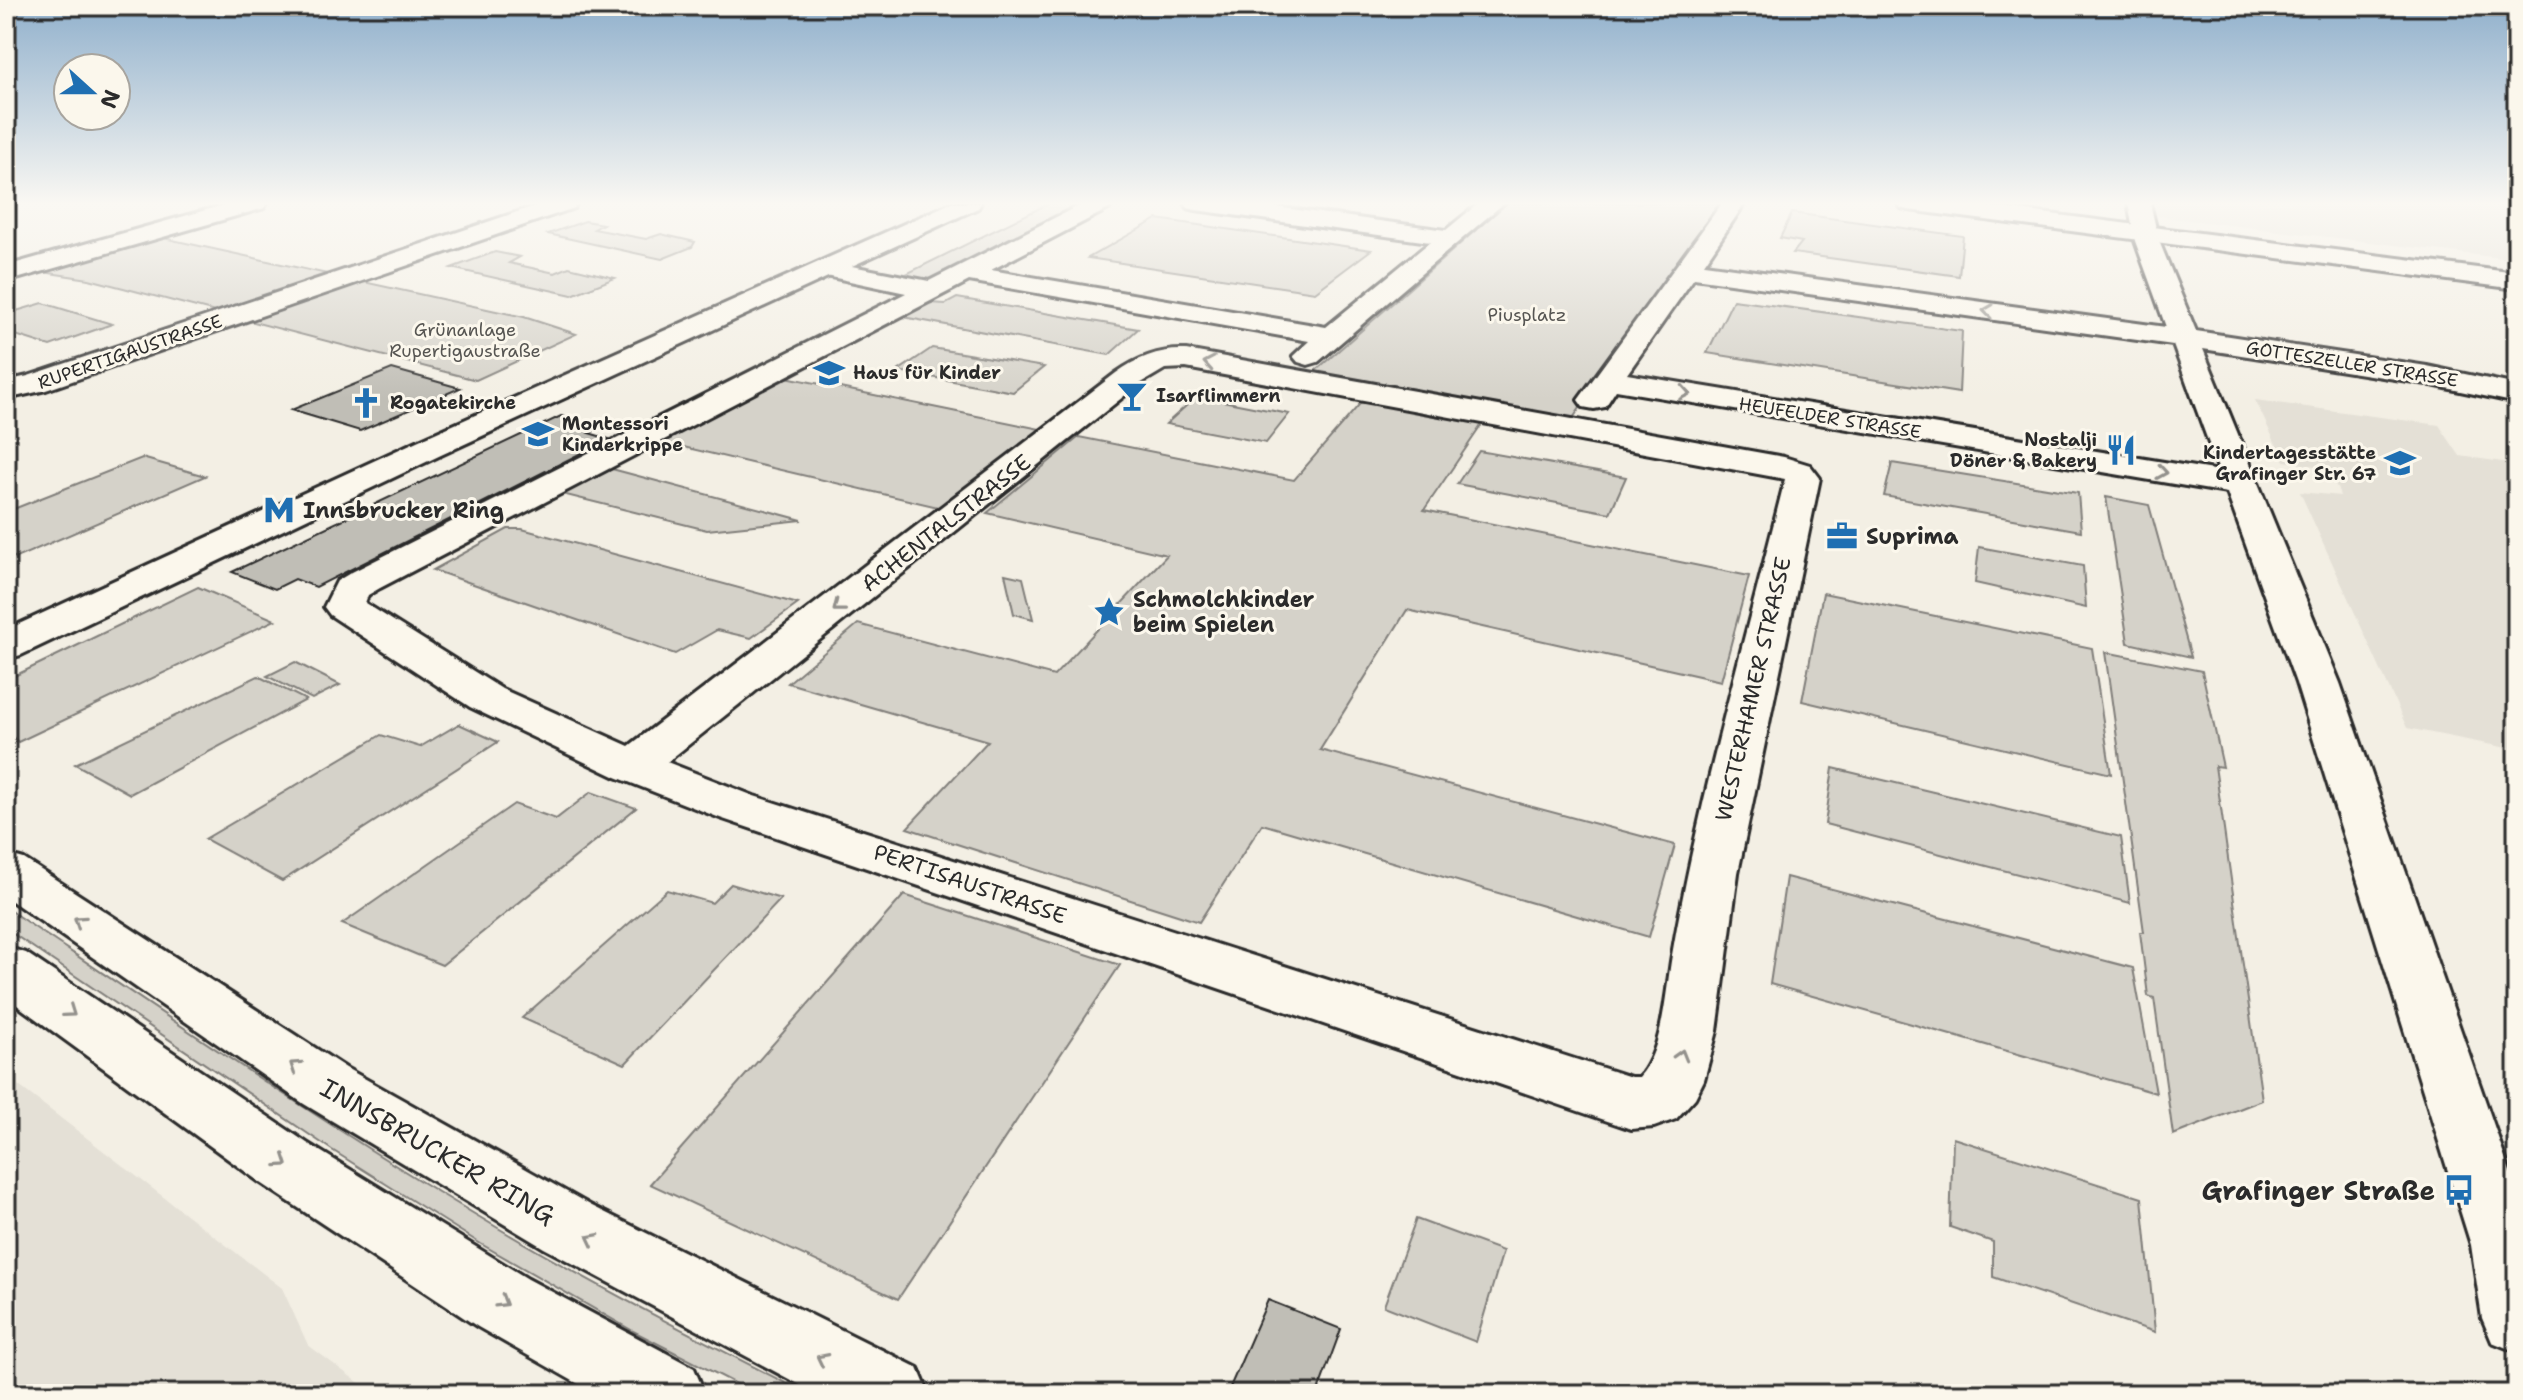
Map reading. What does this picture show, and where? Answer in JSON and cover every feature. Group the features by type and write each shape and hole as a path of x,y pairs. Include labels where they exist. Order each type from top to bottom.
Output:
{"street":[{"path":"6,274 26,268"},
{"name":"RUPERTIGAUSTRASSE","path":"9,390 371,268"},
{"path":"6,622 812,268"},
{"path":"6,646 812,268"},
{"path":"828,268 933,290 974,268"},
{"path":"1286,376 1414,268"},
{"path":"2160,268 2318,683 2510,1260 2517,1318"},
{"path":"2439,268 2517,281"},
{"path":"1286,376 1575,429 1687,269"},
{"name":"GOTTESZELLER STRASSE","path":"1687,269 2374,366 2517,394"},
{"path":"965,273 1330,336"},
{"name":"PERTISAUSTRASSE","path":"933,290 366,580 351,589 344,607 486,698 633,766 752,812 1631,1103"},
{"name":"ACHENTALSTRASSE","path":"633,766 1146,365 1164,358 1186,359 1286,376"},
{"name":"HEUFELDER STRASSE","path":"1608,380 2242,485"},
{"name":"WESTERHAMER STRASSE","path":"1575,429 1784,467 1803,478 1712,873 1688,1031 1674,1080 1654,1101 1631,1103"},
{"name":"INNSBRUCKER RING","path":"6,872 325,1086 568,1227 892,1394"},
{"path":"6,968 297,1171 503,1303 668,1394"}],"shaded area":[{"path":"2255,400 2439,425 2460,456 2517,464 2517,750 2407,728 2300,492 2340,496 2337,488 2327,468 2284,461"},
{"path":"6,1076 282,1288 308,1345 374,1394 6,1394"}],"green space":[{"name":"Grünanlage Rupertigaustraße","path":"45,268 302,268 524,317 576,334 476,380 89,279 36,271"},
{"path":"452,268 534,268 555,273 575,268 615,278 572,295"},
{"path":"918,268 954,268 928,282 900,277"},
{"path":"1157,268 1347,268 1315,292"},
{"name":"Piusplatz","path":"1432,268 1677,268 1571,421 1314,372"},
{"path":"1904,268 1960,268 1959,276"},
{"path":"957,298 1138,329 1109,355 903,317 929,303 946,304"},
{"path":"1733,300 1962,331 1959,393 1707,353"},
{"path":"43,303 112,324 50,346 6,332 6,314"},
{"path":"932,348 1044,367 1013,392 898,371"},
{"path":"786,377 1045,430 942,508 662,442"},
{"path":"1197,396 1289,414 1266,443 1166,424"},
{"path":"1364,399 1485,420 1424,510 1749,576 1721,681 1407,610 1320,750 1675,845 1649,937 1262,824 1199,922 907,828 988,741 788,683 858,624 1054,676 1167,555 987,513 1079,437 1294,480"},
{"path":"1479,451 1626,477 1610,513 1457,484"},
{"path":"142,458 205,476 16,558 6,553 6,512"},
{"path":"1892,463 2078,493 2081,531 1884,496"},
{"path":"612,469 802,520 707,530 562,494"},
{"path":"2106,497 2149,505 2191,657 2128,643"},
{"path":"508,529 522,529 798,604 751,638 717,630 675,654 433,570"},
{"path":"1979,547 2083,566 2086,608 1975,583"},
{"path":"1005,574 1023,578 1033,619 1014,614"},
{"path":"198,587 275,620 18,742 6,731 6,680"},
{"path":"1823,593 2092,648 2111,774 1802,701"},
{"path":"2105,652 2202,671 2223,767 2215,766 2262,1100 2173,1135 2154,998 2148,996 2140,932 2144,932"},
{"path":"295,662 340,685 312,699 267,676"},
{"path":"258,676 306,700 130,794 75,764"},
{"path":"459,724 498,742 282,881 205,839 381,735 420,747"},
{"path":"1833,768 2121,837 2130,903 1825,824"},
{"path":"591,792 636,808 442,965 342,924 514,804 556,819"},
{"path":"1786,877 2133,968 2156,1093 1770,984"},
{"path":"731,884 781,899 625,1064 522,1018 667,890 712,903"},
{"path":"904,895 1120,965 898,1299 650,1184"},
{"path":"6,908 249,1071 435,1190 613,1293 807,1394 756,1394 633,1331 481,1244 332,1150 6,929"},
{"path":"1953,1138 2142,1198 2155,1332 1993,1277 1993,1242 1950,1227"},
{"path":"1416,1219 1503,1251 1476,1342 1384,1306"}],"building":[{"name":"Rogatekirche","path":"392,369 460,388 360,431 291,410"},
{"path":"561,416 602,427 589,433 609,439 316,587 295,579 275,589 232,572"},
{"path":"1268,1300 1341,1329 1317,1394 1227,1394"}],"place":[{"name":"Haus für Kinder","path":"829,373"},
{"name":"Isarflimmern","path":"1132,396"},
{"name":"Rogatekirche","path":"366,403"},
{"name":"Montessori Kinderkrippe","path":"538,434"},
{"name":"Nostalji Döner & Bakery","path":"2121,450"},
{"name":"Kindertagesstätte Grafinger Str. 67","path":"2400,463"},
{"name":"Innsbrucker Ring","path":"279,510"},
{"name":"Suprima","path":"1842,536"},
{"name":"Schmolchkinder beim Spielen","path":"1109,612"},
{"name":"Grafinger Straße","path":"2459,1190"}]}
